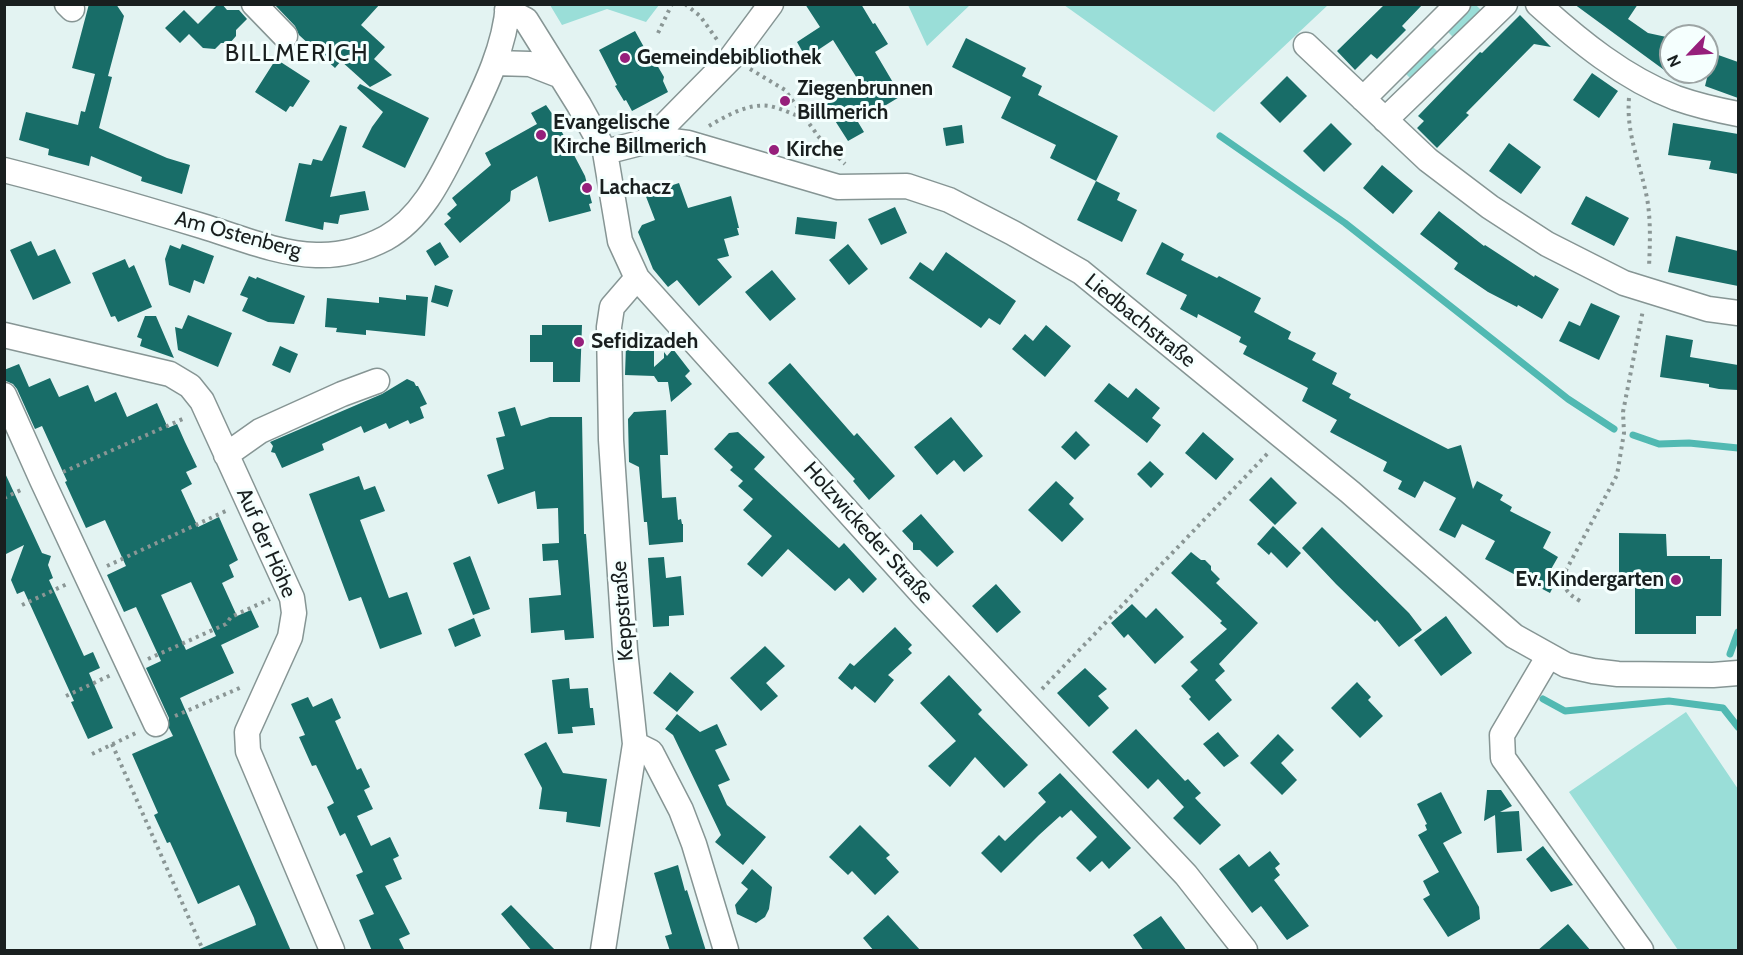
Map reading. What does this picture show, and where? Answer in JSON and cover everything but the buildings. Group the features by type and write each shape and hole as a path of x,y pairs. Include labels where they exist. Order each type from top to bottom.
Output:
{"street":[{"path":"254,4 285,36"},
{"path":"656,139 665,125 731,58 771,4"},
{"path":"1363,99 1458,4"},
{"path":"1385,120 1505,4"},
{"path":"1538,4 1570,33 1630,76 1675,98 1738,114"},
{"name":"Am Ostenberg","path":"4,170 145,208 288,251 316,255 342,254 367,247 388,237 410,219 429,197 444,171 495,63 508,7"},
{"name":"Holzwickeder Straße","path":"508,7 526,20 594,130 605,152 620,241 637,278 923,595 1186,875 1245,951"},
{"path":"1306,45 1428,160 1490,207 1547,244 1624,283 1708,309 1738,313"},
{"path":"495,63 530,64 561,76"},
{"name":"Liedbachstraße","path":"605,152 656,139 688,143 838,187 907,186 928,192 1013,233 1081,272 1284,436 1514,636 1548,657 1566,665 1618,674 1738,673"},
{"name":"Keppstraße","path":"603,951 635,744 625,650 611,440 609,327 612,307 637,278"},
{"name":"Auf der Höhe","path":"4,335 170,374 190,386 202,401 289,590 293,606 293,625 290,637 247,732 248,751 332,951"},
{"path":"226,455 260,431 377,381"},
{"path":"4,394 156,724"},
{"path":"1548,657 1502,735 1503,758 1641,951"},
{"path":"635,744 651,752 681,810 694,844 726,951"}],"path":[{"path":"658,33 672,4"},
{"path":"685,4 700,16 731,58 785,90 821,140 869,188"},
{"path":"1580,601 1569,594 1564,587 1563,576 1617,475 1624,433 1623,412 1648,291 1650,225 1647,198 1631,142 1627,118 1630,76"},
{"path":"702,131 727,116 754,107 770,106 806,119"},
{"path":"4,498 206,409"},
{"path":"1026,705 1284,436"},
{"path":"22,604 248,501"},
{"path":"66,696 226,624 231,617 289,590"},
{"path":"92,754 254,682 267,687"},
{"path":"112,744 203,951"}],"shaded area":[{"path":"550,5 659,5 646,22 607,9 562,25"},
{"path":"908,5 970,5 927,46"},
{"path":"1064,5 1328,5 1214,112"},
{"path":"1470,5 1476,5 1483,12 1456,40 1445,29"},
{"path":"1430,44 1440,54 1413,81 1403,71"},
{"path":"1686,712 1738,789 1738,950 1678,950 1569,792"}],"waterway":[{"path":"1220,136 1345,223 1568,399 1614,429"},
{"path":"1633,435 1659,444 1689,443 1738,448"},
{"path":"1730,654 1738,632"},
{"path":"1543,699 1565,711 1669,701 1723,708 1738,727"}],"place":[{"name":"Gemeindebibliothek","path":"625,58"},
{"name":"Ziegenbrunnen Billmerich","path":"785,101"},
{"name":"Evangelische Kirche Billmerich","path":"541,135"},
{"name":"Kirche","path":"774,150"},
{"name":"Lachacz","path":"587,188"},
{"name":"Sefidizadeh","path":"579,342"},
{"name":"Ev. Kindergarten","path":"1676,580"}],"district":[{"name":"BILLMERICH","path":"297,54"}]}
